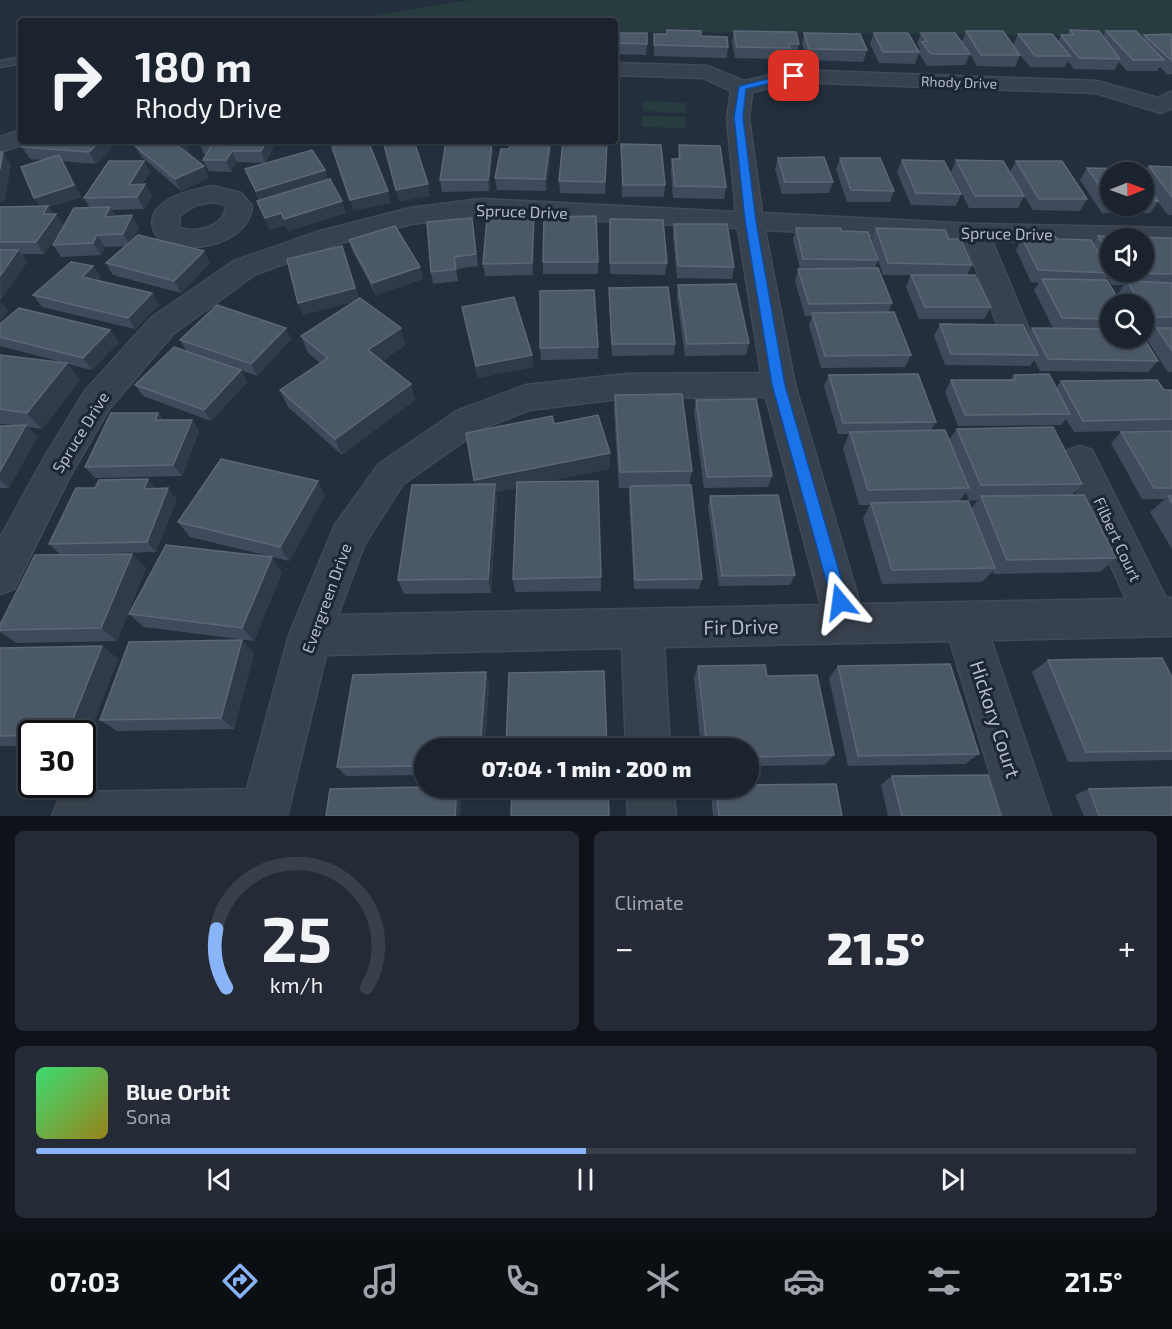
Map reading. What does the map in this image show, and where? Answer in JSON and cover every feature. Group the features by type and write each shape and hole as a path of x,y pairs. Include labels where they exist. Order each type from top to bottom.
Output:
{"street":[{"path":"618,69 707,72 742,88 738,117 750,221 779,385 846,624"},
{"name":"Rhody Drive","path":"742,88 794,76 1097,87 1168,108"},
{"path":"0,145 16,126"},
{"name":"Spruce Drive","path":"0,576 56,468 97,400 162,326 244,268 327,238 410,216 481,207 975,232 1172,236"},
{"path":"221,232 244,268"},
{"path":"975,232 1015,332"},
{"name":"Evergreen Drive","path":"264,814 310,635 348,537 391,474 469,420 526,398 627,386 779,385"},
{"name":"Filbert Court","path":"1080,460 1163,618"},
{"name":"Fir Drive","path":"310,635 1163,618"},
{"name":"Hickory Court","path":"965,622 1027,816"},
{"path":"642,628 648,738"},
{"path":"651,798 652,816"},
{"path":"76,816 264,814"}],"lane":[{"path":"0,64 18,61"}],"green space":[{"path":"471,0 1172,0 1172,36 618,32 618,18 355,18"},
{"path":"643,101 685,103 686,113 643,111"},
{"path":"642,116 685,117 686,128 642,127"}],"building":[{"path":"667,30 701,31 701,36 727,37 728,47 654,45 654,34 667,34"},
{"path":"1070,30 1099,31 1120,59 1079,58 1061,35 1074,35"},
{"path":"734,31 796,32 799,44 789,44 790,48 737,47"},
{"path":"966,31 1003,31 1020,55 981,55"},
{"path":"1106,31 1136,31 1164,60 1133,60"},
{"path":"618,33 647,33 647,44 618,43"},
{"path":"804,33 860,34 867,50 809,49"},
{"path":"874,33 908,33 919,52 883,52"},
{"path":"921,33 955,33 970,54 931,54 922,42 927,41"},
{"path":"1018,34 1052,34 1070,56 1035,56"},
{"path":"1171,34 1172,61 1144,35"},
{"path":"26,144 97,144 89,152 22,147"},
{"path":"139,144 183,144 178,146 204,166 175,179 135,146"},
{"path":"213,144 265,144 261,151 232,151 226,160 203,160"},
{"path":"369,144 388,191 350,200 332,147"},
{"path":"384,144 415,144 428,184 396,190"},
{"path":"446,144 492,144 488,180 440,180"},
{"path":"510,144 550,144 545,179 495,178 501,149 509,149"},
{"path":"563,144 607,144 605,182 559,181"},
{"path":"621,144 661,145 665,185 623,185"},
{"path":"679,145 720,146 726,187 675,186 672,159 680,159"},
{"path":"312,150 325,170 256,191 245,169"},
{"path":"0,152 3,152 0,169"},
{"path":"59,155 74,185 34,198 21,167"},
{"path":"824,157 833,182 785,182 778,158"},
{"path":"840,158 880,158 894,191 851,190"},
{"path":"902,160 944,161 961,194 916,193"},
{"path":"956,160 1003,161 1024,196 975,196"},
{"path":"109,161 144,161 129,185 145,184 137,197 84,198"},
{"path":"1016,161 1062,161 1087,199 1039,199"},
{"path":"1154,166 1172,167 1172,197 1154,173"},
{"path":"1087,168 1100,168 1100,187"},
{"path":"330,179 342,201 284,219 281,213 265,218 257,201"},
{"path":"48,206 43,214 56,214 36,242 0,242 0,207"},
{"path":"110,207 105,217 132,215 123,234 97,235 93,243 53,245 74,208"},
{"path":"534,216 532,263 483,264 487,217"},
{"path":"596,216 598,262 543,262 544,217"},
{"path":"472,218 476,254 454,257 456,269 431,272 427,222"},
{"path":"610,219 663,220 667,263 610,263"},
{"path":"674,224 727,224 734,267 678,266"},
{"path":"395,226 420,267 372,283 349,240"},
{"path":"796,228 840,228 842,231 868,232 878,260 803,259"},
{"path":"876,228 945,230 949,239 961,239 972,265 888,263"},
{"path":"1033,234 1054,235 1057,239 1091,240 1100,256 1100,273 1038,270 1022,238 1035,238"},
{"path":"138,235 204,251 174,281 106,263"},
{"path":"1154,238 1172,238 1172,274 1154,274"},
{"path":"342,246 355,288 298,303 287,259"},
{"path":"0,250 18,250 0,276"},
{"path":"71,262 93,266 82,277 152,293 128,318 33,295"},
{"path":"878,268 892,303 809,304 798,269"},
{"path":"911,275 975,275 991,307 925,307"},
{"path":"1042,279 1108,282 1115,294 1100,294 1100,319 1062,318"},
{"path":"1128,282 1172,283 1172,317 1154,317 1154,294 1135,294"},
{"path":"736,284 749,343 687,344 678,285"},
{"path":"668,287 675,344 612,344 609,288"},
{"path":"594,290 598,347 540,348 540,291"},
{"path":"514,297 532,355 476,366 462,307"},
{"path":"360,298 401,328 368,350 411,384 335,439 280,390 328,358 301,336"},
{"path":"217,305 286,328 251,364 180,340"},
{"path":"19,308 110,330 83,358 0,337 0,324"},
{"path":"894,312 911,355 825,356 812,313"},
{"path":"940,324 1023,325 1038,355 951,354"},
{"path":"1032,328 1100,329 1100,348 1150,348 1158,361 1048,359"},
{"path":"1157,328 1172,328 1172,351"},
{"path":"174,347 241,370 204,410 135,385"},
{"path":"0,355 67,363 27,413 0,409"},
{"path":"918,374 936,422 843,423 829,375"},
{"path":"1049,374 1070,414 965,415 951,380 1016,380 1014,375"},
{"path":"1157,380 1164,390 1172,390 1172,419 1083,421 1061,381"},
{"path":"682,394 692,471 620,472 615,395"},
{"path":"756,399 772,476 707,477 696,400"},
{"path":"111,413 158,413 155,420 192,420 173,465 85,467"},
{"path":"598,415 610,453 474,480 466,433 552,416 554,424"},
{"path":"26,425 0,471 0,426"},
{"path":"1053,427 1082,484 981,485 957,429"},
{"path":"945,430 969,488 868,490 850,432"},
{"path":"1172,431 1172,488 1154,488 1121,432"},
{"path":"221,459 318,481 280,547 178,522"},
{"path":"148,479 144,489 168,488 147,542 49,544 76,488 95,488 99,480"},
{"path":"598,481 601,577 513,579 517,482"},
{"path":"495,484 488,579 398,580 412,485"},
{"path":"691,485 702,579 635,580 630,486"},
{"path":"778,495 795,575 722,576 710,496"},
{"path":"1084,495 1116,558 1007,560 981,496"},
{"path":"968,501 995,568 892,570 871,503"},
{"path":"166,545 272,557 242,628 129,614"},
{"path":"132,554 101,628 0,630 0,625 35,555"},
{"path":"242,640 221,718 100,720 129,642"},
{"path":"102,646 73,720 18,720 18,735 0,736 0,648"},
{"path":"1162,658 1172,677 1172,751 1086,752 1048,660"},
{"path":"950,664 979,754 858,756 838,666"},
{"path":"765,665 767,676 817,675 834,755 759,757 759,738 706,738 698,666"},
{"path":"604,671 607,738 506,738 509,673"},
{"path":"486,672 481,738 414,738 414,766 337,767 353,675"},
{"path":"988,775 1001,816 902,816 892,776"},
{"path":"836,784 842,816 719,816 717,798 759,798 759,785"},
{"path":"414,787 414,798 456,798 455,816 326,816 330,789"},
{"path":"1172,787 1172,816 1099,816 1089,789"},
{"path":"512,798 608,798 609,816 511,816"}],"route":[{"path":"794,76 742,88 738,117 750,221 779,385 840,602"}]}
